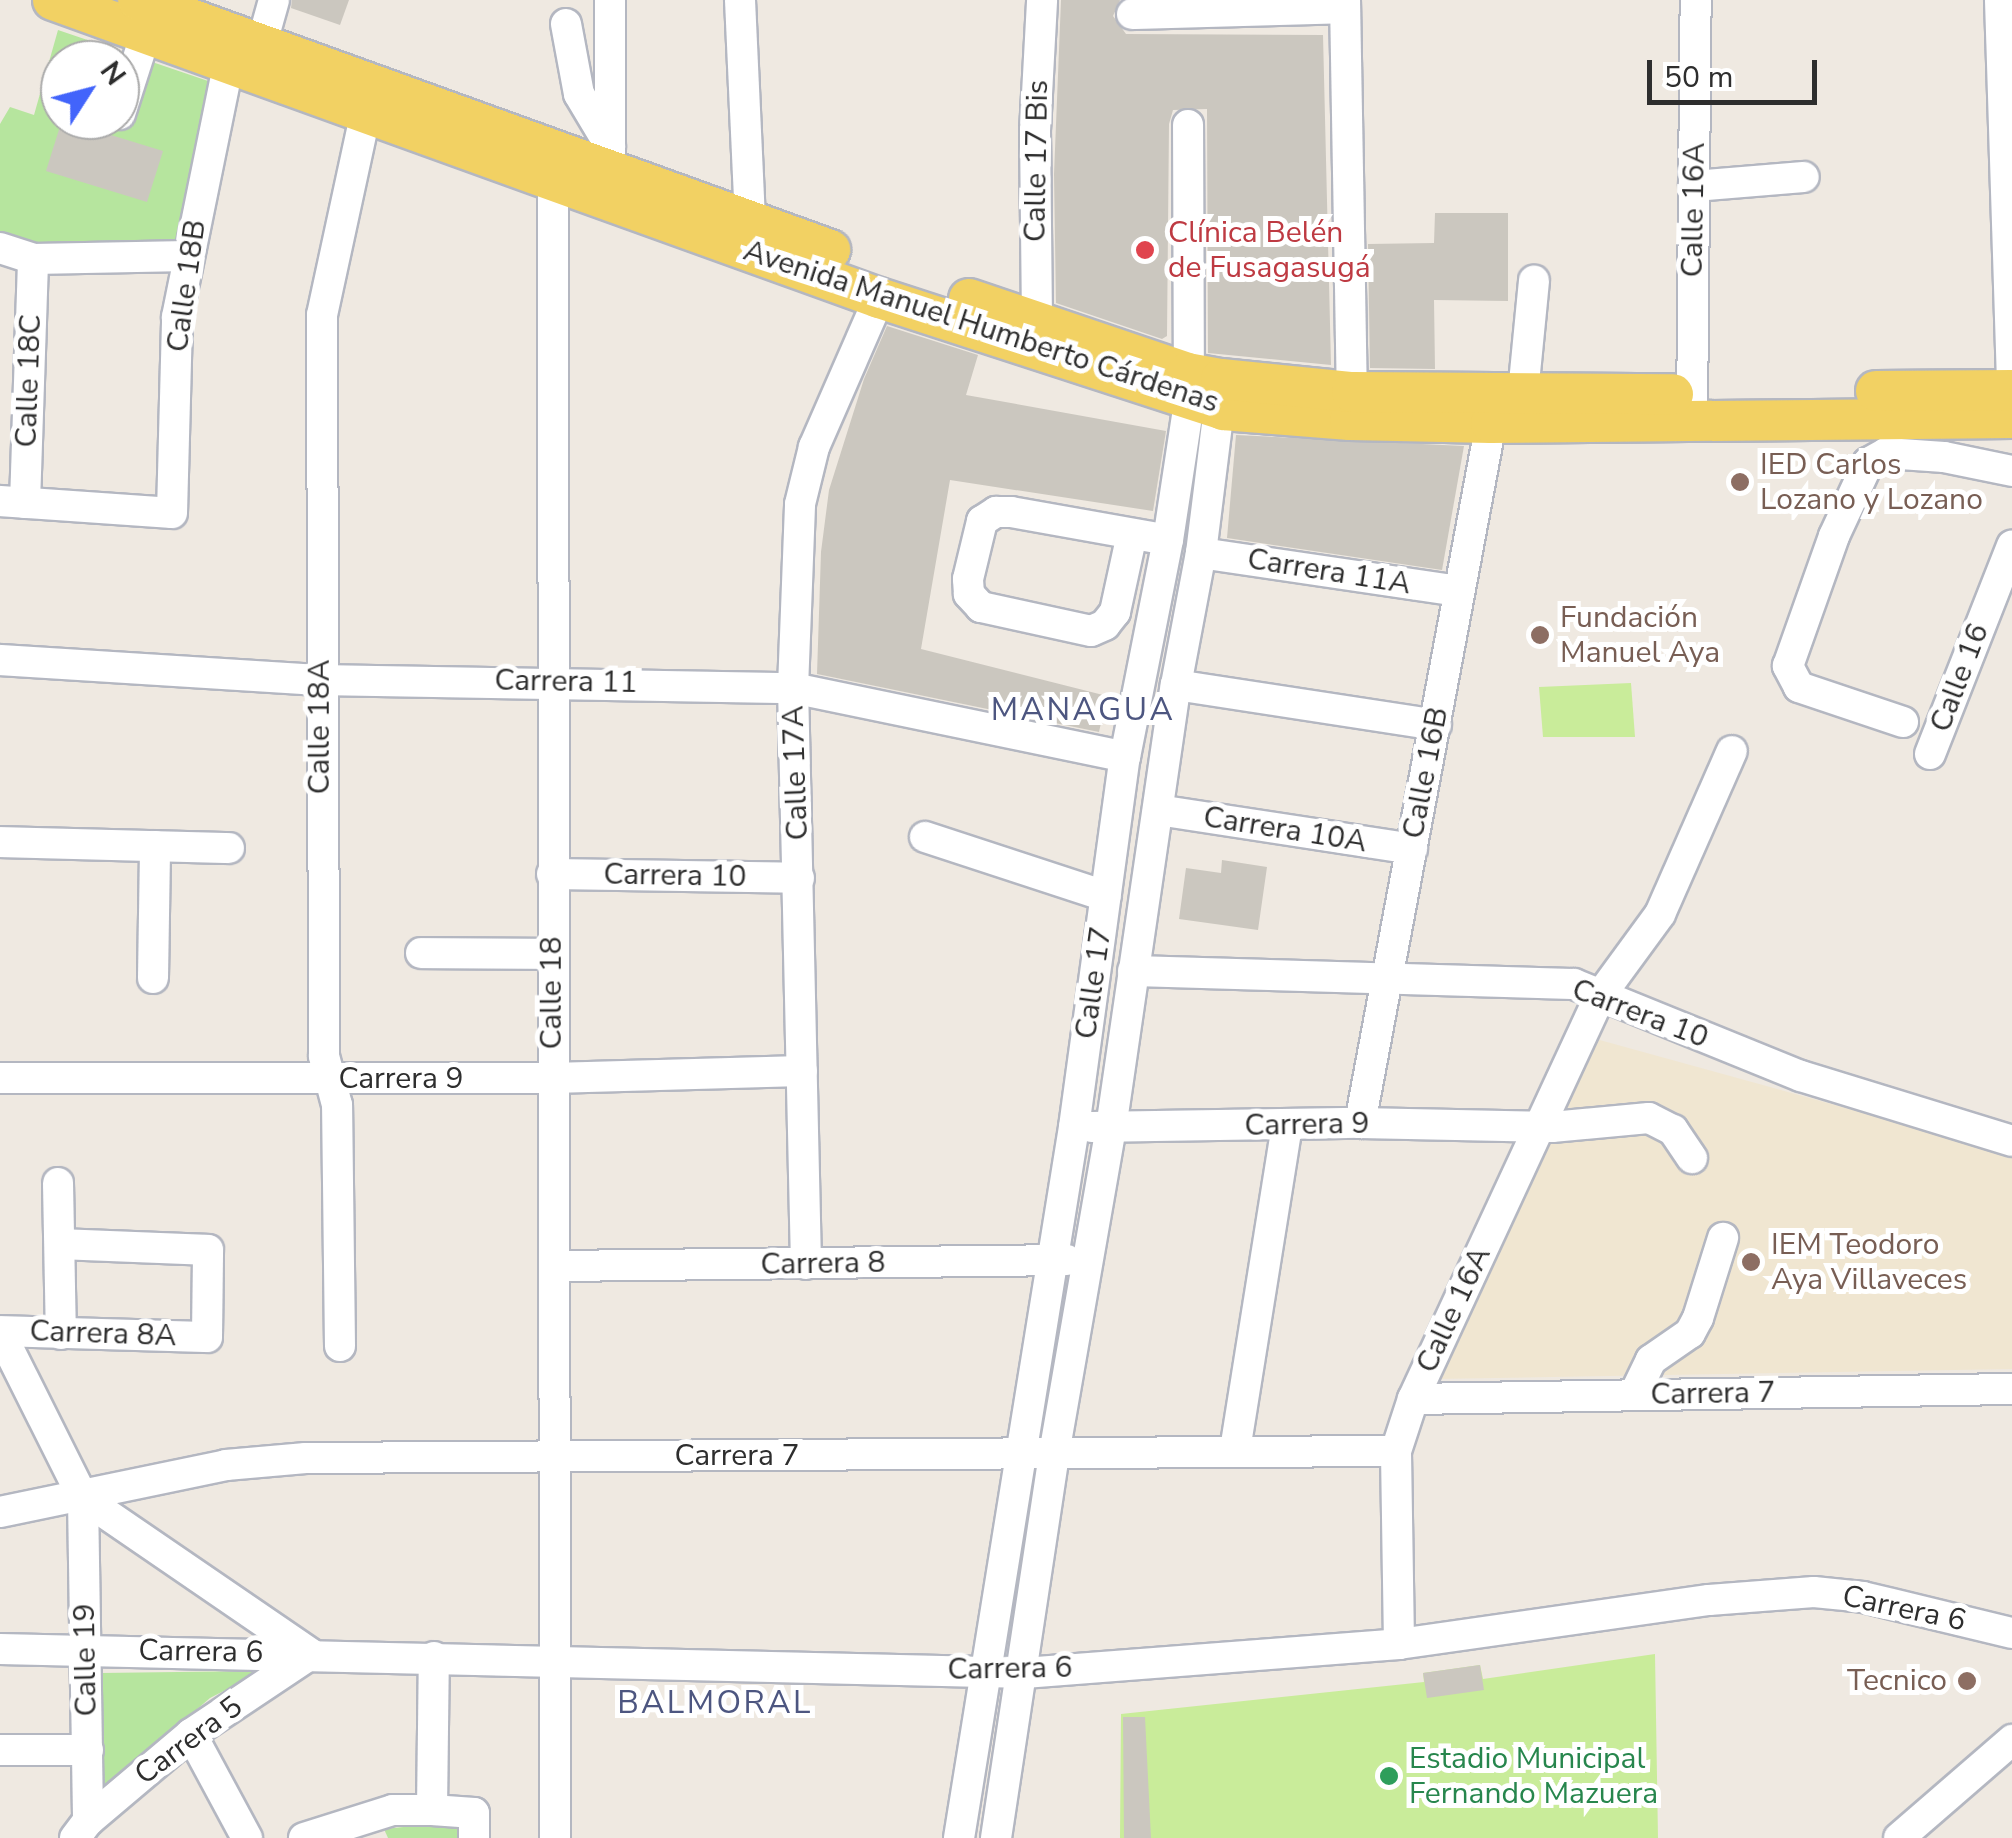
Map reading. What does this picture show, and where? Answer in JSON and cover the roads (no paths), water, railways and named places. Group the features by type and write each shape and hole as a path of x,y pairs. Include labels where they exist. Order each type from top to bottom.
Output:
{"main road":[{"name":"Avenida Manuel Humberto Cárdenas","path":"53,0 150,10 366,111 553,164 610,158 750,221 1037,321 1205,391 1523,393 1692,407 2012,418"},
{"name":"Avenida Manuel Humberto Cárdenas","path":"245,53 553,164 879,298 1205,391 1350,420 1491,423 2012,386"}],"street":[{"path":"245,53 274,0"},
{"path":"610,0 610,158"},
{"path":"740,0 750,221"},
{"name":"Calle 17 Bis","path":"1037,321 1035,131 1042,0"},
{"name":"Calle 16A","path":"1692,407 1696,0"},
{"path":"2000,0 2012,386"},
{"path":"1132,14 1345,4 1352,392"},
{"path":"140,44 150,10"},
{"path":"566,24 579,94 610,158"},
{"name":"Calle 18B","path":"13,502 172,513 177,317 188,256 245,53"},
{"name":"Calle 18A","path":"340,1346 337,1106 324,1056 322,315 366,111"},
{"name":"Calle 17","path":"996,1838 1024,1673 1054,1454 1111,1128 1176,684 1201,552 1205,391 1188,125"},
{"name":"Calle 18","path":"553,164 555,1838"},
{"path":"1694,186 1804,177"},
{"path":"0,248 32,259 188,256"},
{"name":"Calle 18C","path":"13,502 32,259"},
{"path":"1523,393 1534,281"},
{"name":"Calle 17A","path":"806,1264 794,688 800,504 824,420 879,298"},
{"name":"Calle 17","path":"959,1838 1049,1260 1074,1127 1125,757 1168,540 1205,391"},
{"name":"Calle 16B","path":"1360,1123 1491,423"},
{"path":"1903,722 1799,687 1788,666 1834,536 1868,463 1886,454 1944,457 2012,471"},
{"path":"1132,534 1115,612 1105,625 1091,631 982,607 970,594 968,580 982,521 996,512 1132,534 1168,540"},
{"name":"Calle 16","path":"1930,754 2012,546"},
{"name":"Carrera 11A","path":"1201,552 1458,591"},
{"name":"Carrera 11","path":"0,660 320,680 794,688 1125,757"},
{"path":"1176,684 1436,724"},
{"name":"Calle 16A","path":"1399,1644 1396,1451 1413,1399 1600,996 1660,914 1732,751"},
{"name":"Carrera 10A","path":"1158,810 1412,850"},
{"path":"924,837 1106,896"},
{"path":"0,842 229,848"},
{"path":"153,978 155,846"},
{"name":"Carrera 10","path":"552,874 799,878"},
{"path":"421,953 551,954"},
{"name":"Carrera 10","path":"1133,970 1574,984 1801,1076 2012,1142"},
{"name":"Carrera 9","path":"0,1078 330,1080 802,1071"},
{"name":"Carrera 9","path":"1074,1127 1360,1123 1540,1126 1649,1118 1673,1130 1692,1158"},
{"path":"1235,1450 1286,1127"},
{"path":"58,1184 61,1334"},
{"path":"1634,1395 1651,1360 1690,1332 1723,1238"},
{"name":"Carrera 8A","path":"0,1331 207,1336 208,1250 61,1244"},
{"name":"Carrera 8","path":"557,1266 1090,1260"},
{"name":"Calle 19","path":"0,1331 83,1498 88,1750 81,1830"},
{"name":"Carrera 7","path":"1413,1399 2012,1389"},
{"name":"Carrera 7","path":"0,1512 83,1498 226,1465 306,1458 1396,1451"},
{"name":"Calle 19","path":"83,1498 311,1654"},
{"name":"Carrera 6","path":"0,1649 1024,1673 1399,1644 1710,1600 1814,1592 1863,1597 2012,1633"},
{"name":"Carrera 5","path":"81,1830 191,1734 311,1654"},
{"path":"432,1810 434,1657"},
{"path":"191,1734 247,1838"},
{"path":"1899,1838 2012,1740"},
{"path":"0,1750 88,1750"},
{"path":"304,1838 367,1829 393,1810 432,1810 474,1825"}],"place":[{"name":"Clínica Belén de Fusagasugá","path":"1145,250"},
{"name":"IED Carlos Lozano y Lozano","path":"1740,482"},
{"name":"Fundación Manuel Aya","path":"1540,635"},
{"name":"IEM Teodoro Aya Villaveces","path":"1751,1262"},
{"name":"Tecnico","path":"1967,1681"},
{"name":"Estadio Municipal Fernando Mazuera","path":"1389,1776"}],"district":[{"name":"MANAGUA","path":"1083,710"},
{"name":"BALMORAL","path":"715,1703"}]}
